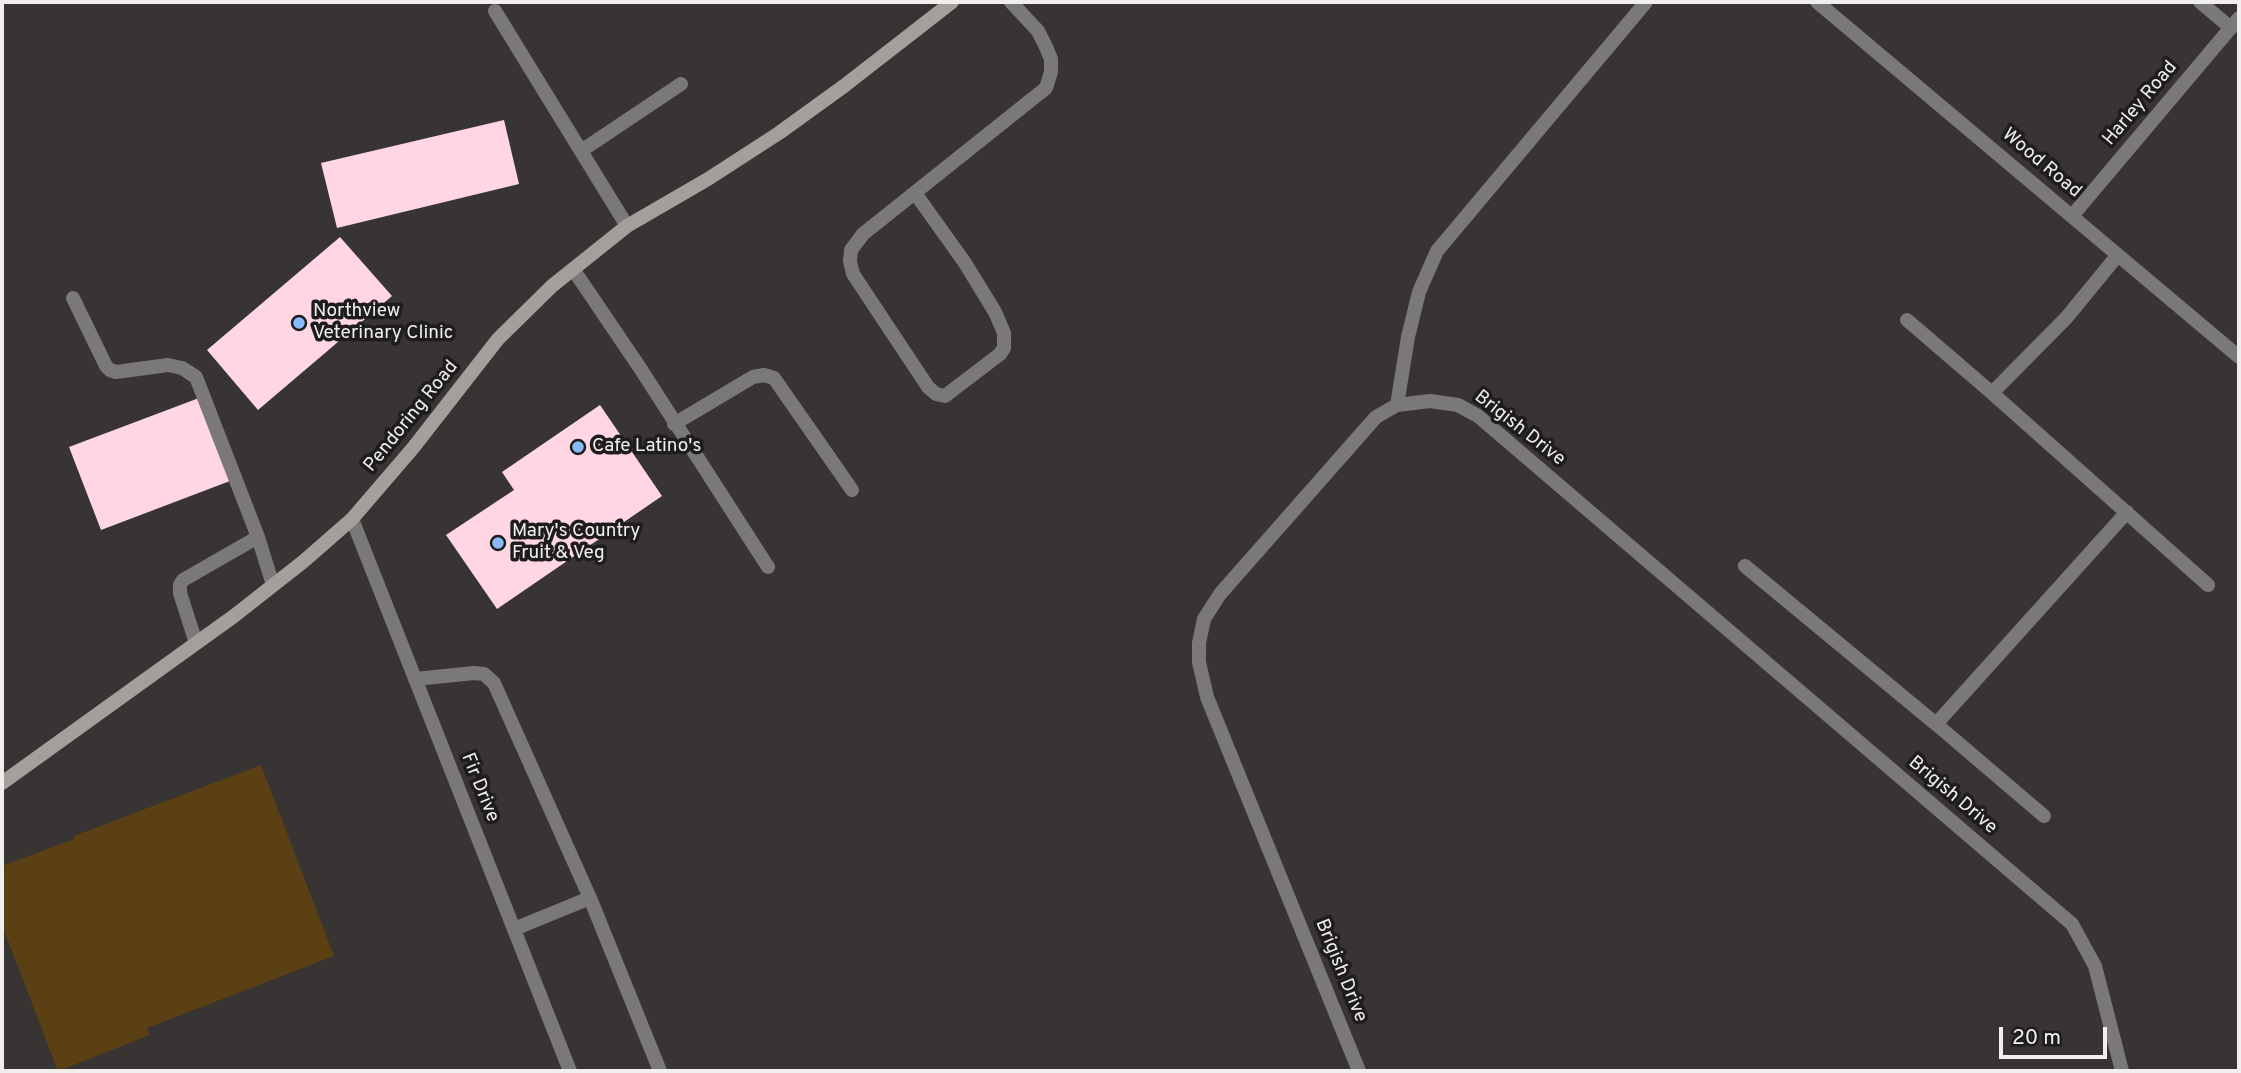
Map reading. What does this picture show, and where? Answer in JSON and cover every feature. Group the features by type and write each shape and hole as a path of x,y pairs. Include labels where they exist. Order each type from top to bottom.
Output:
{"main road":[{"name":"Pendoring Road","path":"2,783 274,585 352,519 422,437 498,339 552,286 627,226 708,179 779,133 952,2"}],"street":[{"path":"915,193 965,264 995,312 1004,333 1004,348 1000,354 945,396 936,394 928,387 853,274 851,250 863,234 1046,88 1051,72 1051,60 1046,47 1038,31 1011,2"},
{"path":"1397,405 1408,337 1419,292 1437,251 1646,2"},
{"name":"Wood Road","path":"1817,2 2239,357"},
{"path":"2200,2 2235,23"},
{"path":"495,11 627,226"},
{"name":"Harley Road","path":"2072,216 2235,23"},
{"path":"581,151 681,84"},
{"path":"1992,393 2067,317 2117,256"},
{"path":"573,270 640,368 768,567"},
{"path":"73,298 110,370 116,372 168,365 182,368 196,377 274,585"},
{"path":"1907,320 2208,585"},
{"path":"674,424 753,377 764,375 774,378 852,490"},
{"name":"Brigish Drive","path":"1359,1071 1207,697 1199,662 1199,643 1204,620 1220,594 1376,417 1397,405 1430,401 1458,405 1478,416 2072,924 2095,967 2122,1071"},
{"path":"1936,724 2127,512"},
{"name":"Fir Drive","path":"352,519 570,1071"},
{"path":"196,643 180,593 183,580 258,537"},
{"path":"1745,566 2044,816"},
{"path":"415,679 474,673 484,674 494,683 590,898 660,1071"},
{"path":"514,929 590,898"}],"shaded area":[{"path":"261,765 334,956 147,1028 150,1035 58,1071 2,925 2,866"}],"building":[{"path":"504,120 519,184 337,228 321,163"},
{"name":"Northview Veterinary Clinic","path":"340,237 392,296 258,410 207,350"},
{"path":"199,398 230,481 101,530 69,447"},
{"path":"600,405 662,496 497,609 446,535 514,490 502,472"}],"place":[{"name":"Northview Veterinary Clinic","path":"299,323"},
{"name":"Cafe Latino's","path":"578,447"},
{"name":"Mary's Country Fruit & Veg","path":"498,543"}]}
